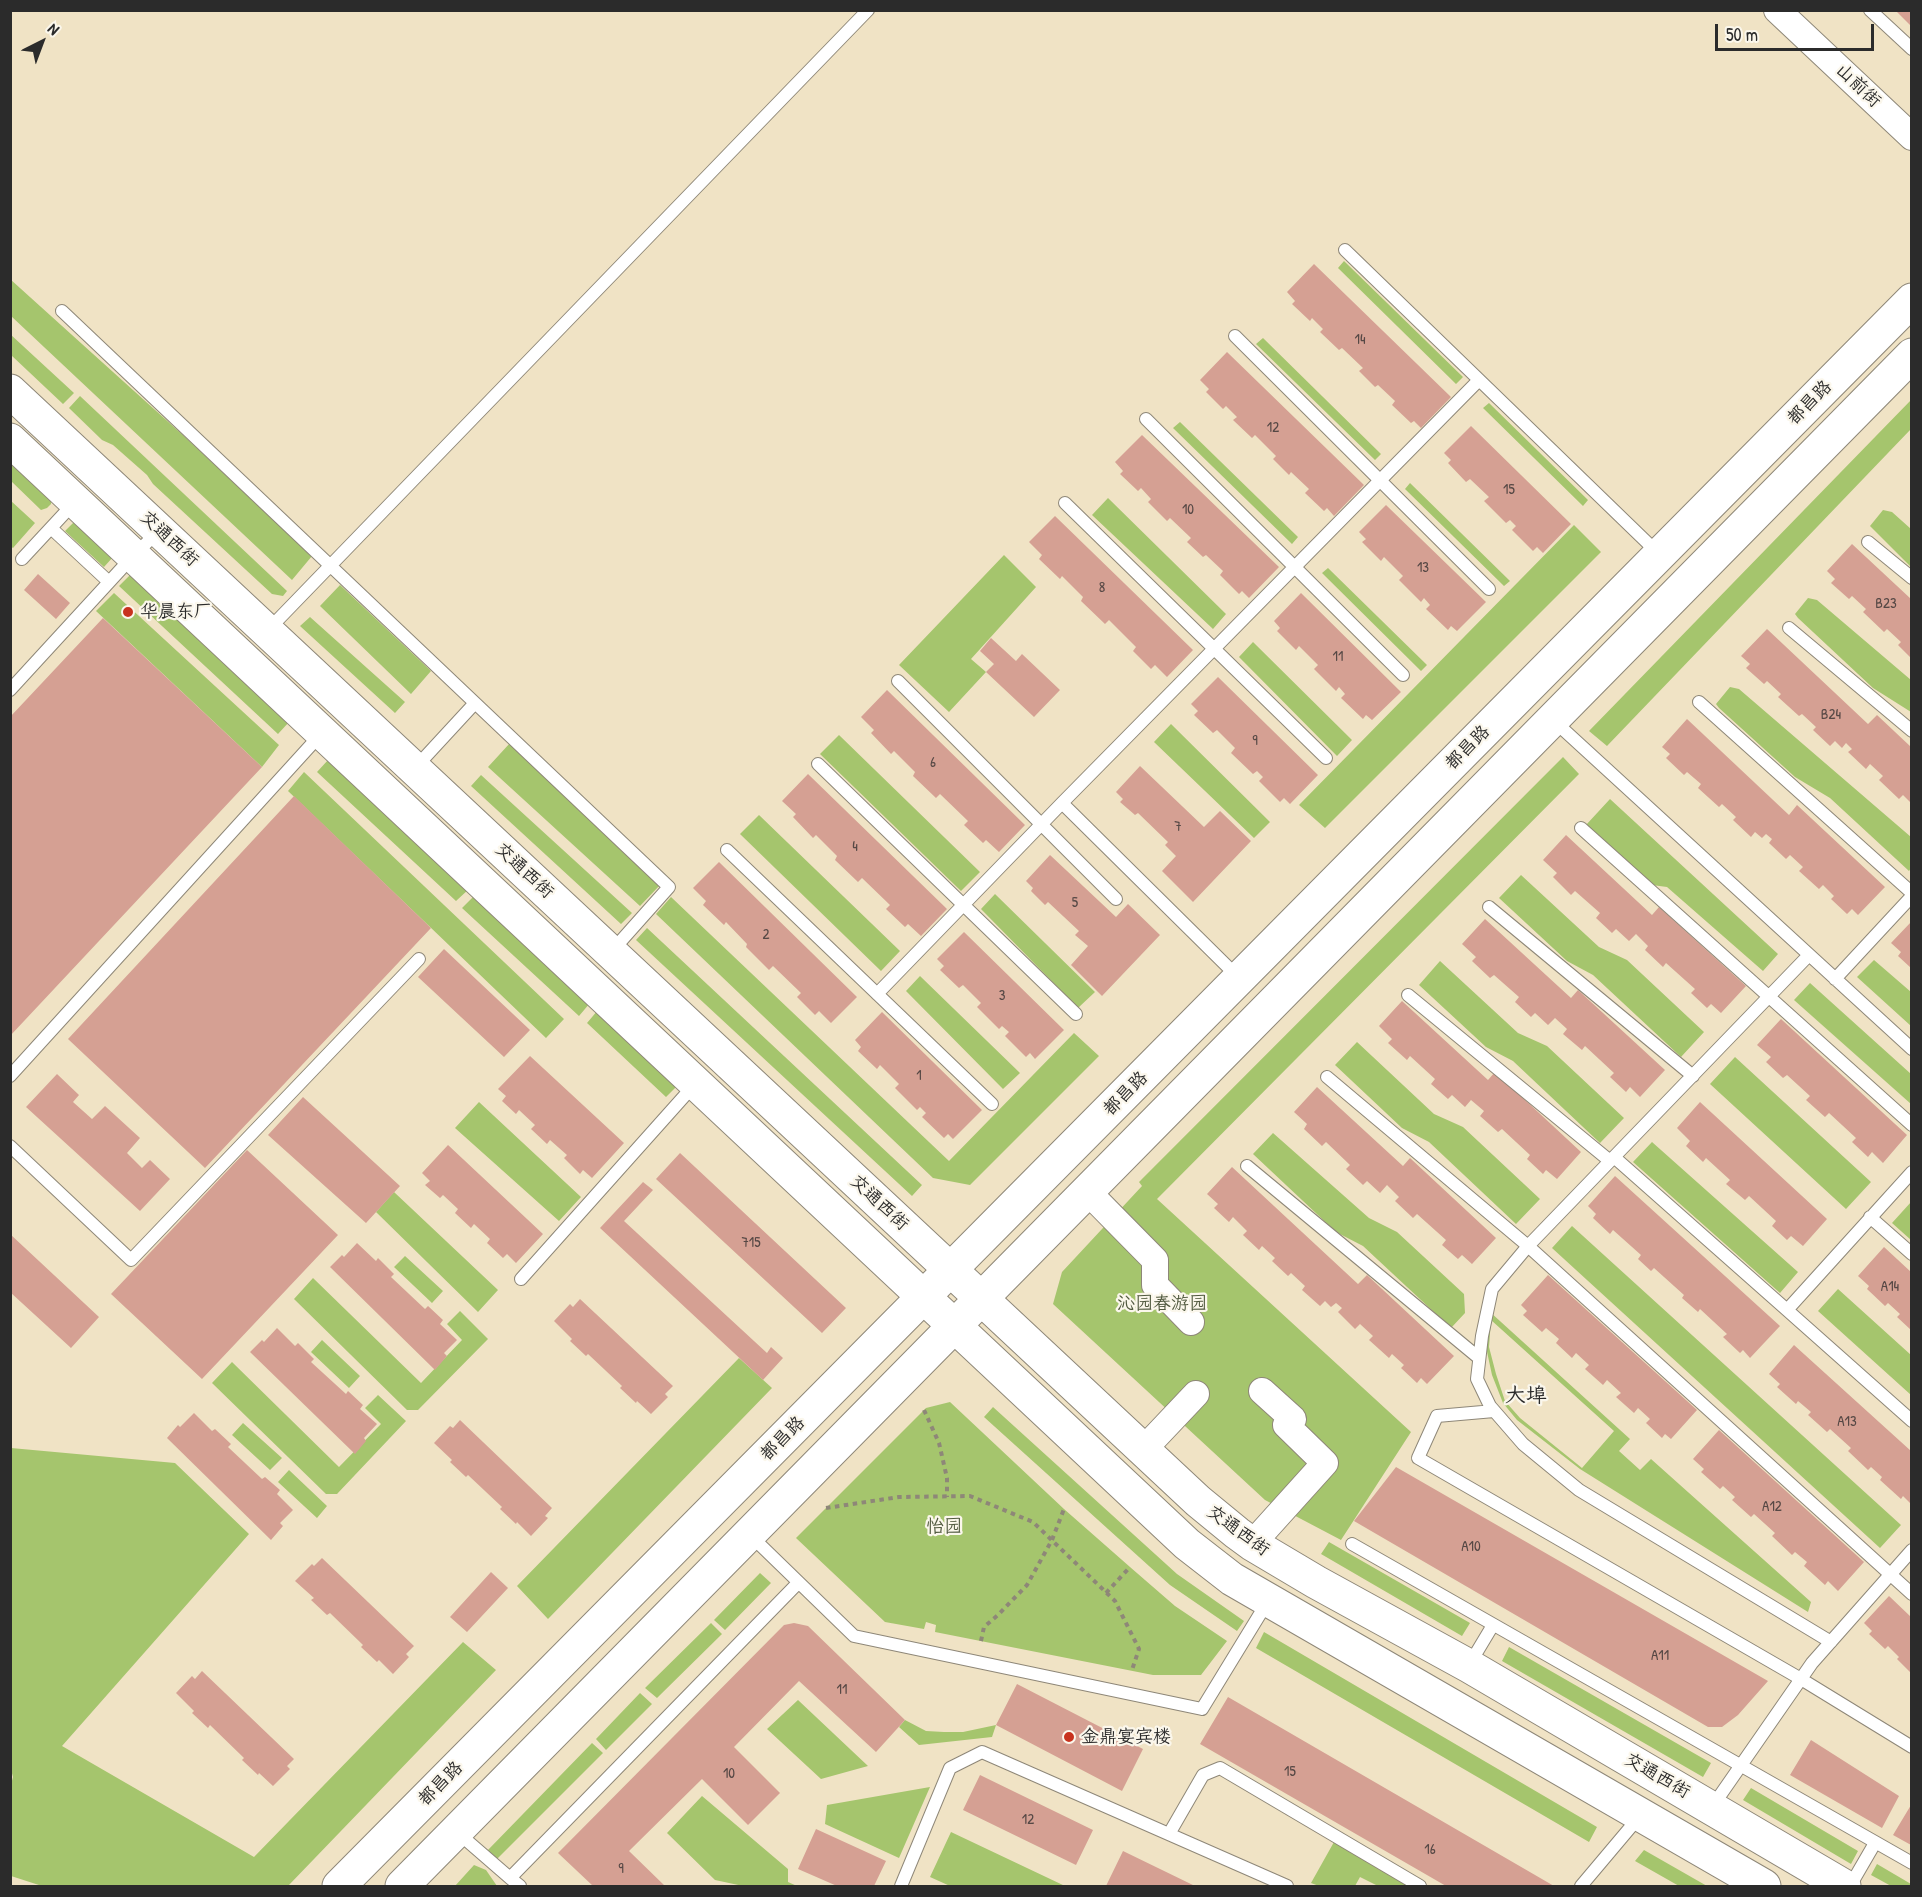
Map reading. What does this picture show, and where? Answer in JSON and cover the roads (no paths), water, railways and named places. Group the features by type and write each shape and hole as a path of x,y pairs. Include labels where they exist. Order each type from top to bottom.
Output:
{"main road":[{"name":"都昌路","path":"339,1887 1911,300"},
{"path":"402,1887 1911,355"},
{"name":"交通西街","path":"10,391 1198,1501 1252,1545 1469,1666 1844,1887"},
{"name":"交通西街","path":"10,440 1187,1544 1232,1579 1764,1887"}],"street":[{"name":"山前街","path":"1777,10 1911,137"},
{"path":"1087,1191 1155,1260 1155,1285 1191,1322"},
{"path":"1252,1545 1325,1463 1286,1425 1293,1419 1262,1391"},
{"path":"1143,1450 1196,1394"}],"lane":[{"path":"267,631 868,10"},
{"path":"1870,10 1911,50"},
{"path":"1345,250 1660,555"},
{"path":"62,311 669,887 611,952"},
{"path":"1235,336 1489,589"},
{"path":"877,994 1041,824 1479,380"},
{"path":"1146,419 1403,675"},
{"path":"22,559 75,501"},
{"path":"1065,503 1326,758"},
{"path":"51,528 109,582"},
{"path":"10,690 159,530"},
{"path":"1868,542 1911,578"},
{"path":"1789,627 1911,731"},
{"path":"898,681 1116,898"},
{"path":"1699,702 1911,895 1835,979"},
{"path":"414,768 475,703"},
{"path":"1552,719 1911,1049"},
{"path":"10,1076 322,733"},
{"path":"818,764 1076,1014"},
{"path":"1062,803 1240,978"},
{"path":"1581,828 1911,1125"},
{"path":"727,850 992,1104"},
{"path":"1489,907 1693,1076"},
{"path":"1809,955 1528,1246 1492,1289 1482,1336 1477,1379 1490,1406 1523,1444 1579,1490 1831,1642"},
{"path":"10,1146 131,1260 419,959"},
{"path":"1408,995 1612,1159 1911,1421"},
{"path":"1327,1077 1528,1246 1911,1594"},
{"path":"521,1280 696,1083"},
{"path":"1247,1166 1479,1358"},
{"path":"1786,1310 1911,1172"},
{"path":"1870,1217 1911,1254"},
{"path":"1494,1411 1437,1416 1418,1458 1801,1679 1911,1747"},
{"path":"749,1534 854,1636 1202,1709 1269,1600"},
{"path":"1352,1544 1911,1863"},
{"path":"1712,1808 1812,1663 1911,1550"},
{"path":"510,1878 798,1582"},
{"path":"1469,1666 1493,1625"},
{"path":"901,1887 950,1768 982,1752 1169,1834 1265,1882 1287,1887"},
{"path":"1169,1834 1203,1775 1220,1768 1420,1887"},
{"path":"1581,1887 1641,1815"},
{"path":"456,1831 520,1887"},
{"path":"1850,1887 1875,1843"}],"place":[{"name":"华晨东厂","path":"128,612"},
{"name":"金鼎宴宾楼","path":"1069,1737"}],"district":[{"name":"大埠","path":"1526,1396"}],"park label":[{"name":"沁园春游园","path":"1162,1304"},
{"name":"怡园","path":"944,1527"}]}
